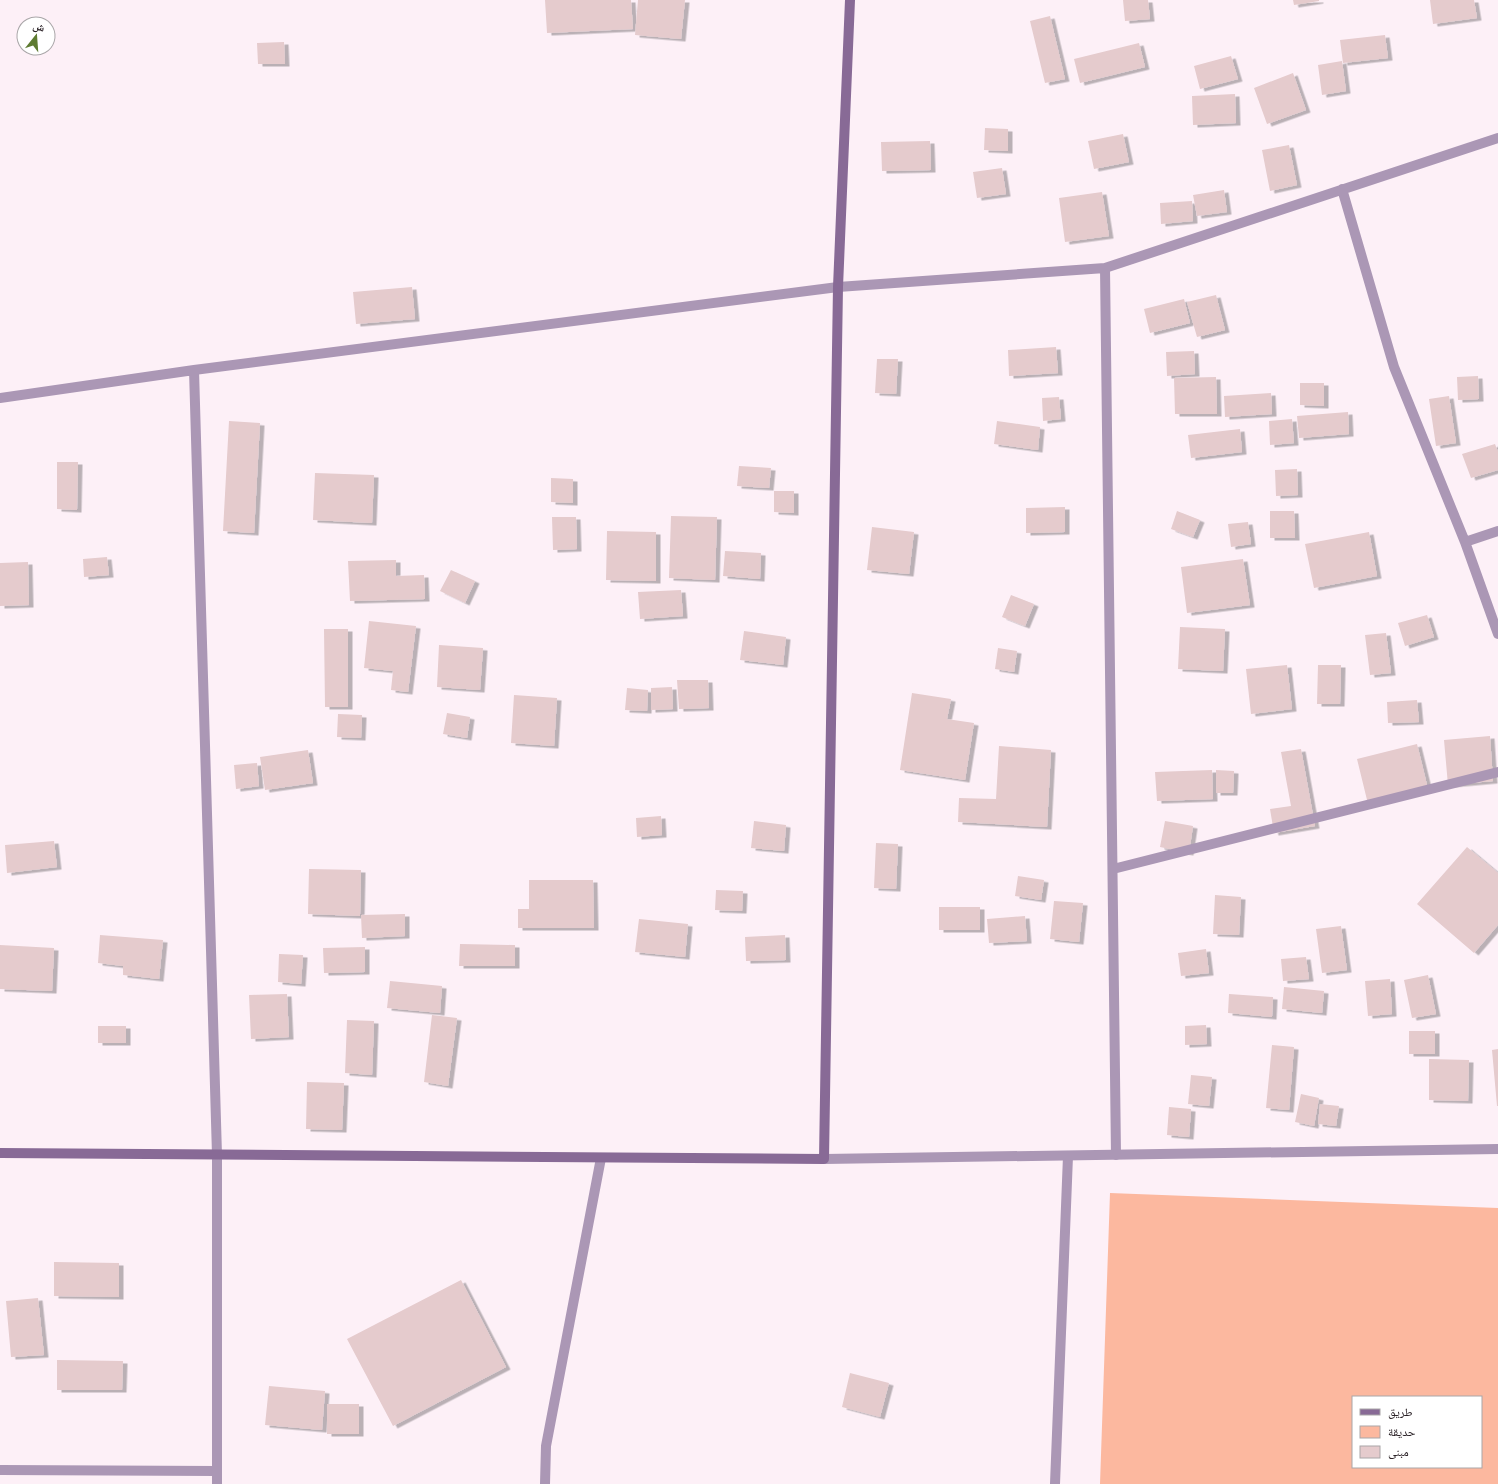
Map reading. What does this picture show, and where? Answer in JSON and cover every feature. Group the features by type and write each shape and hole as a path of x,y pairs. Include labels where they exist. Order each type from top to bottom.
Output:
{"main road":[{"path":"0,1153 824,1159 838,287 850,0"}],"street":[{"path":"0,398 194,370 838,287 1105,268 1498,138"},
{"path":"1342,189 1394,367 1465,542 1498,634"},
{"path":"1105,268 1116,1155"},
{"path":"194,370 217,1155 217,1484"},
{"path":"1465,542 1498,531"},
{"path":"1113,869 1498,772"},
{"path":"824,1159 1498,1149"},
{"path":"1055,1484 1068,1156"},
{"path":"545,1484 546,1446 601,1158"},
{"path":"0,1470 217,1471"}],"green space":[{"path":"1110,1193 1498,1208 1498,1484 1100,1484"}],"building":[{"path":"545,0 631,0 633,29 547,33"},
{"path":"638,0 685,0 681,39 635,35"},
{"path":"1123,0 1148,0 1150,19 1125,21"},
{"path":"1293,0 1319,0 1319,1 1294,5"},
{"path":"1430,0 1474,0 1477,18 1433,24"},
{"path":"1050,16 1065,79 1045,83 1030,21"},
{"path":"1385,35 1388,58 1343,63 1340,40"},
{"path":"284,42 285,64 258,64 257,43"},
{"path":"1139,43 1145,67 1080,83 1074,59"},
{"path":"1231,56 1238,79 1200,89 1194,66"},
{"path":"1342,61 1346,91 1322,95 1318,65"},
{"path":"1293,73 1306,110 1267,124 1254,88"},
{"path":"1235,94 1236,123 1193,125 1192,96"},
{"path":"985,128 1008,129 1008,151 984,150"},
{"path":"1123,134 1129,162 1094,169 1088,141"},
{"path":"930,141 931,170 882,171 881,142"},
{"path":"1289,145 1297,185 1270,191 1262,150"},
{"path":"1002,168 1006,194 977,198 973,172"},
{"path":"1224,190 1227,212 1197,216 1193,195"},
{"path":"1102,192 1109,236 1065,242 1059,198"},
{"path":"1192,201 1193,221 1161,224 1160,203"},
{"path":"412,287 415,319 356,324 353,292"},
{"path":"1216,295 1225,330 1197,337 1187,302"},
{"path":"1184,299 1190,323 1150,333 1144,309"},
{"path":"1056,347 1058,373 1009,376 1008,350"},
{"path":"1194,351 1195,374 1167,376 1166,352"},
{"path":"877,359 898,359 896,394 875,393"},
{"path":"1478,376 1479,399 1458,400 1457,377"},
{"path":"1216,377 1217,414 1175,414 1174,378"},
{"path":"1300,383 1324,383 1324,406 1300,405"},
{"path":"1271,393 1272,414 1225,417 1224,396"},
{"path":"1449,396 1456,443 1436,446 1429,399"},
{"path":"1059,397 1061,419 1043,421 1042,398"},
{"path":"1348,412 1349,434 1299,438 1297,416"},
{"path":"1292,419 1294,443 1270,445 1269,421"},
{"path":"229,421 260,423 254,533 223,531"},
{"path":"997,421 1040,427 1038,450 994,444"},
{"path":"1240,429 1242,452 1191,458 1188,435"},
{"path":"1495,444 1498,452 1498,470 1471,478 1462,454"},
{"path":"57,462 78,462 77,510 57,509"},
{"path":"739,466 771,468 769,488 737,486"},
{"path":"1297,469 1298,495 1276,496 1275,470"},
{"path":"315,473 374,475 372,523 313,520"},
{"path":"551,478 573,479 573,503 551,502"},
{"path":"774,491 794,491 794,513 774,512"},
{"path":"1065,507 1065,532 1026,533 1026,508"},
{"path":"1177,511 1200,520 1193,537 1171,529"},
{"path":"1270,511 1294,511 1295,538 1270,538"},
{"path":"671,516 717,517 715,580 669,578"},
{"path":"552,517 576,517 577,549 553,550"},
{"path":"1248,522 1251,544 1231,547 1228,524"},
{"path":"872,527 914,532 909,574 867,570"},
{"path":"607,531 656,532 656,581 606,580"},
{"path":"1369,532 1377,576 1314,588 1305,544"},
{"path":"725,551 761,553 760,579 723,576"},
{"path":"107,557 109,575 84,577 83,559"},
{"path":"1243,559 1250,605 1187,613 1181,567"},
{"path":"396,560 396,576 424,575 425,599 350,601 348,561"},
{"path":"28,562 29,605 0,606 0,563"},
{"path":"451,570 475,581 465,603 440,591"},
{"path":"681,590 683,616 640,619 638,592"},
{"path":"1011,595 1034,604 1025,626 1002,617"},
{"path":"1427,615 1434,637 1405,646 1398,623"},
{"path":"369,621 416,626 408,692 391,690 393,671 364,668"},
{"path":"1180,627 1225,629 1223,671 1178,669"},
{"path":"324,629 348,629 348,707 325,707"},
{"path":"744,631 786,637 783,665 740,660"},
{"path":"1386,633 1391,673 1370,675 1365,635"},
{"path":"439,645 483,648 480,690 437,687"},
{"path":"998,648 1017,651 1014,672 995,669"},
{"path":"1287,665 1292,709 1251,714 1246,669"},
{"path":"1318,665 1341,665 1340,704 1317,704"},
{"path":"677,680 708,680 709,708 679,709"},
{"path":"672,687 673,709 651,710 651,688"},
{"path":"627,688 648,690 647,711 625,710"},
{"path":"912,693 951,699 947,719 974,723 965,780 900,770"},
{"path":"514,695 557,698 554,746 511,743"},
{"path":"1417,700 1419,722 1388,723 1387,702"},
{"path":"447,713 470,717 467,738 443,734"},
{"path":"338,714 362,715 361,738 337,737"},
{"path":"1490,736 1493,781 1448,785 1444,740"},
{"path":"1417,744 1428,789 1368,804 1357,759"},
{"path":"999,746 1051,750 1047,827 958,822 959,798 996,799"},
{"path":"1301,749 1315,826 1274,833 1270,809 1291,806 1281,752"},
{"path":"308,750 313,783 265,790 260,757"},
{"path":"257,763 259,786 236,789 234,765"},
{"path":"1212,770 1213,799 1157,801 1155,772"},
{"path":"1216,770 1234,771 1233,793 1216,793"},
{"path":"661,816 662,835 637,837 636,818"},
{"path":"754,821 786,825 784,851 751,848"},
{"path":"1165,821 1193,826 1189,853 1160,847"},
{"path":"54,841 57,867 7,873 5,845"},
{"path":"876,843 898,844 896,889 874,888"},
{"path":"1467,847 1498,873 1498,925 1474,953 1417,904"},
{"path":"309,869 361,870 360,916 308,914"},
{"path":"1018,876 1044,880 1041,900 1015,896"},
{"path":"529,880 593,880 594,928 518,928 518,909 529,909"},
{"path":"716,890 743,891 742,911 715,910"},
{"path":"1215,895 1241,897 1239,935 1213,934"},
{"path":"1054,901 1083,903 1079,942 1050,939"},
{"path":"939,907 980,907 980,930 939,930"},
{"path":"405,914 405,936 362,938 361,915"},
{"path":"1025,916 1027,941 989,943 987,919"},
{"path":"639,919 688,924 685,957 635,952"},
{"path":"1341,926 1347,970 1322,973 1316,929"},
{"path":"100,935 163,940 159,979 123,975 123,966 98,963"},
{"path":"785,935 786,960 746,961 745,937"},
{"path":"460,944 515,945 515,966 459,966"},
{"path":"0,945 54,948 52,991 0,989"},
{"path":"365,947 365,972 324,973 323,948"},
{"path":"1206,949 1209,973 1181,976 1178,953"},
{"path":"279,954 303,955 301,984 278,982"},
{"path":"1306,957 1309,979 1283,981 1281,959"},
{"path":"1428,975 1436,1014 1412,1018 1404,980"},
{"path":"1390,979 1392,1014 1368,1016 1365,981"},
{"path":"390,981 442,986 440,1013 387,1008"},
{"path":"1284,987 1324,991 1322,1013 1282,1009"},
{"path":"287,994 289,1037 251,1039 249,995"},
{"path":"1229,994 1273,997 1272,1017 1228,1013"},
{"path":"432,1015 457,1018 448,1086 424,1082"},
{"path":"347,1020 374,1021 372,1075 345,1073"},
{"path":"1206,1025 1207,1044 1185,1045 1185,1026"},
{"path":"98,1026 126,1026 126,1043 98,1043"},
{"path":"1409,1031 1435,1031 1435,1054 1409,1054"},
{"path":"1272,1045 1294,1047 1289,1110 1266,1108"},
{"path":"1498,1049 1498,1106 1497,1106 1492,1050"},
{"path":"1429,1059 1469,1060 1468,1101 1429,1100"},
{"path":"1191,1075 1212,1077 1209,1106 1188,1104"},
{"path":"307,1082 344,1083 342,1130 306,1129"},
{"path":"1301,1094 1319,1098 1314,1126 1295,1122"},
{"path":"1320,1104 1339,1106 1336,1126 1318,1124"},
{"path":"1169,1107 1191,1109 1189,1137 1167,1135"},
{"path":"54,1262 119,1263 119,1297 54,1296"},
{"path":"461,1280 506,1367 393,1426 347,1339"},
{"path":"38,1298 44,1355 11,1357 6,1301"},
{"path":"57,1360 123,1361 122,1390 57,1390"},
{"path":"850,1373 889,1383 880,1417 842,1407"},
{"path":"269,1386 325,1391 322,1430 265,1425"},
{"path":"327,1404 359,1404 359,1434 327,1434"}]}
